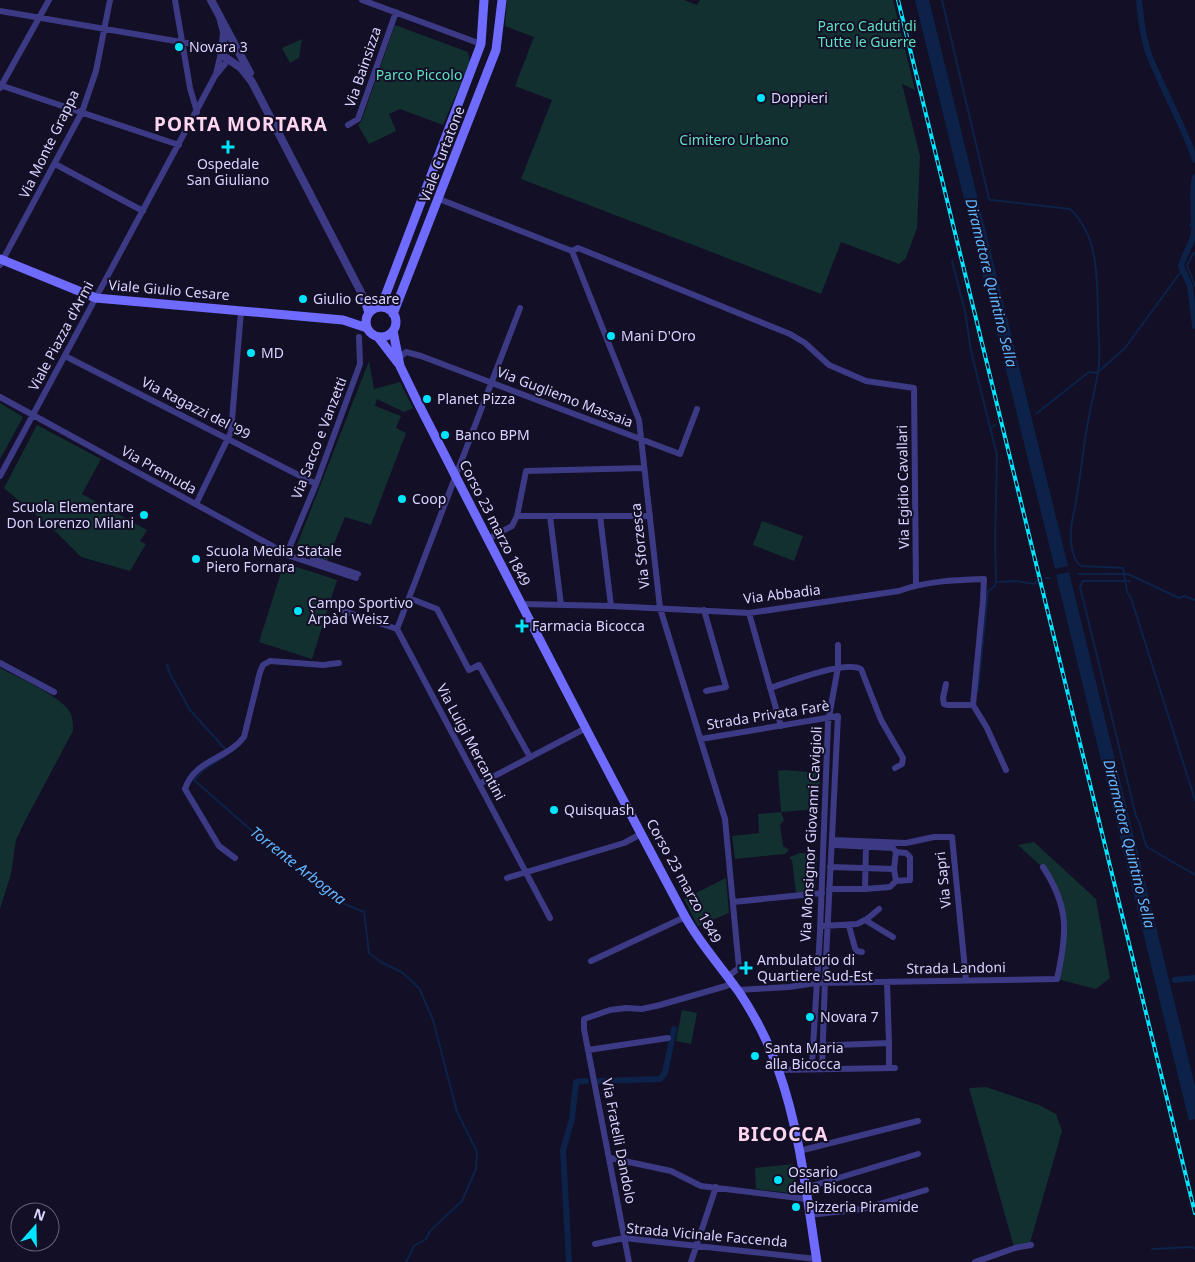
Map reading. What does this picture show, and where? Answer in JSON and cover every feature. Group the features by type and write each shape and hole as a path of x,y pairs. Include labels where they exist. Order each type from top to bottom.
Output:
{"main road":[{"name":"Viale Curtatone","path":"373,311 481,44 484,0"},
{"name":"Viale Curtatone","path":"393,314 496,50 502,0"},
{"name":"Viale Giulio Cesare","path":"1,261 96,298 343,320 367,328"},
{"path":"365,300 373,311"},
{"path":"390,310 396,323 393,331 386,336 373,336 367,328 373,311 390,310"},
{"name":"Viale Giulio Cesare","path":"343,320 373,311"},
{"name":"Corso 23 marzo 1849","path":"393,331 399,362"},
{"name":"Corso 23 marzo 1849","path":"378,337 399,362 456,477 685,917 708,953 732,983 755,1017 778,1070 789,1105 799,1151 816,1260"}],"street":[{"path":"50,0 0,86 179,145"},
{"name":"Via Monte Grappa","path":"1,261 82,112 96,71 110,0"},
{"path":"175,0 190,88 197,112"},
{"path":"211,0 250,72 252,82"},
{"path":"362,0 481,44"},
{"path":"0,11 182,41 222,50"},
{"name":"Via Bainsizza","path":"348,125 358,119 396,12"},
{"path":"220,16 224,32 223,57 244,70 252,82 365,300"},
{"path":"222,50 228,43 234,44"},
{"name":"Viale Piazza d'Armi","path":"0,476 197,112 215,76 222,50"},
{"path":"230,60 238,52"},
{"name":"Viale Piazza d'Armi","path":"215,76 230,60"},
{"path":"55,164 143,211"},
{"path":"439,199 572,251"},
{"name":"Via Egidio Cavallari","path":"572,251 578,248 790,334 805,343 829,365 866,381 914,388 916,585"},
{"name":"Via Sforzesca","path":"572,251 639,420 660,608 725,819 739,968 732,983"},
{"path":"344,611 397,629 520,308"},
{"path":"196,504 231,432 241,311"},
{"name":"Via Sacco e Vanzetti","path":"290,546 316,484 360,364 359,337"},
{"name":"Via Gugliemo Massaia","path":"399,362 406,352 421,356 680,454 697,409"},
{"name":"Via Ragazzi del '99","path":"65,356 316,484"},
{"name":"Via Premuda","path":"0,397 274,547 280,553 357,576 293,553 290,546"},
{"path":"488,539 512,526 518,516 526,471 644,468"},
{"path":"518,516 650,516"},
{"path":"550,516 561,605"},
{"path":"600,516 611,606"},
{"path":"274,547 283,549 290,546"},
{"name":"Via Abbadia","path":"522,604 749,612 899,591 916,585 955,580 984,579 984,601 973,705"},
{"path":"409,598 437,609 469,670 479,665 530,757"},
{"path":"704,610 726,686 706,691"},
{"path":"749,612 781,726"},
{"name":"Via Luigi Mercantini","path":"397,629 550,918"},
{"name":"Via Monsignor Giovanni Cavigioli","path":"822,1069 824,926 822,893 829,718 838,667 838,645"},
{"path":"235,858 219,846 185,789 190,777 194,772 239,744 244,737 260,672 264,665 270,661 322,665 339,663"},
{"path":"0,663 54,692"},
{"path":"770,688 838,667 857,666 861,669 881,720 903,758 902,764 894,768"},
{"path":"946,684 943,698 944,704 947,706 973,705 987,728 1006,770"},
{"name":"Strada Privata Farè","path":"701,738 838,716"},
{"name":"Via Monsignor Giovanni Cavigioli","path":"812,1063 816,983 829,889 838,716"},
{"path":"479,784 586,728"},
{"path":"507,878 624,843 641,834"},
{"name":"Via Sapri","path":"832,842 906,843 934,837 952,837 966,980"},
{"path":"829,889 890,887 896,881 910,880 911,876 910,857 906,853 896,852 893,848 832,842"},
{"path":"865,889 866,846"},
{"path":"896,852 894,869 896,881"},
{"path":"830,866 894,869"},
{"name":"Strada Landoni","path":"584,1020 610,1010 642,1009 660,1005 732,983 789,987 816,983 1057,979 1064,949 1065,929 1057,893 1042,867"},
{"path":"733,902 822,893"},
{"path":"824,926 849,926 857,924 879,908"},
{"path":"591,960 685,917"},
{"path":"865,920 893,937"},
{"path":"849,926 855,948 862,952"},
{"path":"778,1070 892,1066 889,1043 887,982"},
{"name":"Via Fratelli Dandolo","path":"584,1020 584,1029 629,1262"},
{"path":"588,1050 668,1038"},
{"path":"813,1046 889,1043"},
{"path":"799,1151 918,1122"},
{"path":"805,1188 918,1154"},
{"path":"610,1158 672,1171 701,1186 806,1199"},
{"path":"691,1262 716,1188"},
{"path":"809,1215 863,1208 926,1190"},
{"name":"Strada Vicinale Faccenda","path":"595,1244 624,1238 816,1260"},
{"path":"975,1262 1015,1248 1031,1245"}],"green space":[{"name":"Cimitero Urbano","path":"507,0 684,0 697,5 700,0 893,0 915,90 902,84 920,156 917,228 906,258 899,264 841,242 821,294 521,179 552,100 515,86 534,37 505,26"},
{"name":"Parco Piccolo","path":"395,25 468,52 470,62 443,125 400,109 389,114 396,131 369,144 358,125 361,122"},
{"path":"302,39 299,58 290,63 282,48"},
{"path":"369,361 374,389 400,382 413,408 404,412 377,399 375,406 401,416 396,428 406,433 371,525 345,517 327,561 295,550"},
{"path":"0,403 23,417 0,459"},
{"path":"37,425 101,459 82,494 147,530 140,541 146,544 130,571 81,557 57,533 4,488"},
{"path":"762,521 803,536 794,561 753,545"},
{"name":"Campo Sportivo Àrpàd Weisz","path":"284,563 337,580 312,659 259,642"},
{"path":"0,668 38,687 65,706 72,717 73,731 16,840 11,874 0,909"},
{"path":"778,771 820,773 819,809 781,812"},
{"path":"781,812 784,820 780,825 783,846 789,850 785,854 735,859 732,836 759,833 758,814"},
{"path":"1034,842 1096,899 1110,978 1096,989 1057,979 1065,929 1057,893 1042,867 1018,845"},
{"path":"800,853 814,854 817,857 815,892 796,894 790,857"},
{"path":"726,878 729,913 698,926 684,899"},
{"path":"682,1010 697,1013 691,1044 676,1041"},
{"path":"986,1087 1039,1105 1056,1114 1062,1131 1030,1243 1014,1247 969,1088"},
{"path":"793,1164 798,1194 756,1189 755,1168"}],"water":[{"name":"Diramatore Quintino Sella","path":"915,0 929,0 1068,566 1055,569"},
{"name":"Diramatore Quintino Sella","path":"1069,572 1195,1086 1195,1119 1189,1121 1056,575"}],"waterway":[{"path":"942,0 989,199 1070,209 1079,220 1091,245 1096,273 1099,362 1072,523 1072,550 1081,566 1123,568 1127,592 1131,598 1195,800"},
{"path":"1139,0 1148,50 1195,160"},
{"path":"1195,177 1193,191 1194,233 1181,266 1190,286 1195,326"},
{"path":"1190,225 1195,225"},
{"path":"1195,253 1187,265 1195,286"},
{"path":"952,261 965,311 971,351 997,455 996,582 1016,581 1034,584 1038,580"},
{"path":"1037,413 1089,372 1097,373 1125,348 1182,270"},
{"path":"991,428 995,425"},
{"path":"1079,574 1128,574 1179,598 1184,596 1195,600"},
{"name":"Diramatore Quintino Sella","path":"1130,581 1083,581 1080,587 1136,816 1140,823 1145,843 1147,847 1195,875"},
{"path":"978,690 988,591 994,587 996,582"},
{"name":"Torrente Arbogna","path":"167,665 190,710 226,750"},
{"name":"Torrente Arbogna","path":"227,755 203,770 194,780 284,859 342,903 364,912 369,953 381,962 403,973 419,988 433,1020 457,1112 477,1152 476,1169 462,1201 430,1231 426,1239 414,1246 406,1262"},
{"path":"1175,980 1195,978"},
{"path":"599,1081 660,1079 665,1073 674,1029"},
{"path":"569,1262 563,1150 572,1119 576,1082 586,1081"},
{"path":"1152,1249 1192,1247 1195,1249"}],"railway":[{"path":"898,0 1195,1213"}],"place":[{"name":"Novara 3","path":"179,47"},
{"name":"Doppieri","path":"761,98"},
{"name":"Ospedale San Giuliano","path":"228,147"},
{"name":"Giulio Cesare","path":"303,299"},
{"name":"Mani D'Oro","path":"611,336"},
{"name":"MD","path":"251,353"},
{"name":"Planet Pizza","path":"427,399"},
{"name":"Banco BPM","path":"445,435"},
{"name":"Coop","path":"402,499"},
{"name":"Scuola Elementare Don Lorenzo Milani","path":"144,515"},
{"name":"Scuola Media Statale Piero Fornara","path":"196,559"},
{"name":"Campo Sportivo Àrpàd Weisz","path":"298,611"},
{"name":"Farmacia Bicocca","path":"522,626"},
{"name":"Quisquash","path":"554,810"},
{"name":"Ambulatorio di Quartiere Sud-Est","path":"746,968"},
{"name":"Novara 7","path":"810,1017"},
{"name":"Santa Maria alla Bicocca","path":"755,1056"},
{"name":"Ossario della Bicocca","path":"778,1180"},
{"name":"Pizzeria Piramide","path":"796,1207"}],"district":[{"name":"PORTA MORTARA","path":"241,124"},
{"name":"BICOCCA","path":"783,1134"}],"park label":[{"name":"Parco Caduti di Tutte le Guerre","path":"867,34"}]}
